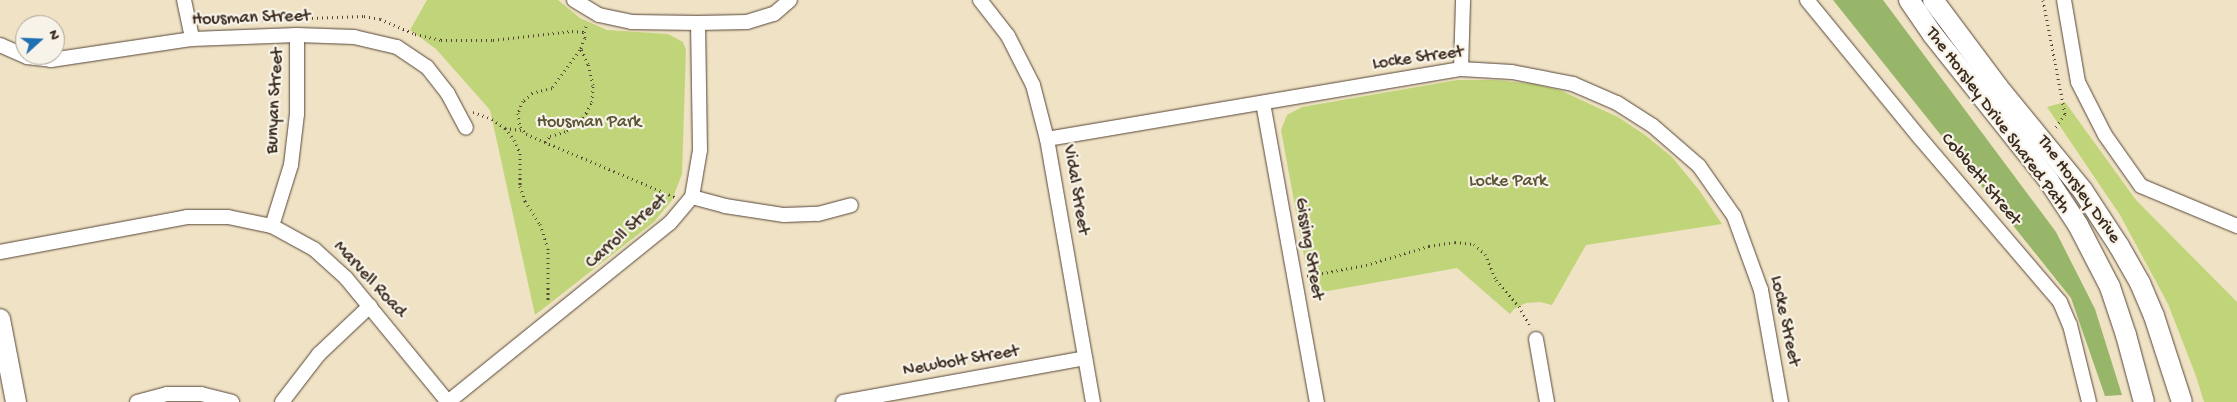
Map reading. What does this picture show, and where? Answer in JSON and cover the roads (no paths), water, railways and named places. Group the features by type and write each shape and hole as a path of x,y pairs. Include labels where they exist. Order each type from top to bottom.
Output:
{"main road":[{"name":"The Horsley Drive","path":"1909,0 1933,35 2049,181 2078,225 2110,287 2126,335 2144,402"},
{"name":"The Horsley Drive","path":"1933,0 1998,87 2083,191 2119,246 2140,283 2154,316 2182,402"},
{"path":"0,319 16,402"}],"street":[{"path":"184,0 192,39"},
{"path":"574,0 600,15 631,22 698,23 747,22 774,14 790,0"},
{"name":"Vidal Street","path":"980,0 1008,36 1033,85 1047,140 1093,402"},
{"path":"1461,69 1463,0"},
{"name":"Cobbett Street","path":"1808,0 1920,138 2060,302 2070,325 2089,402"},
{"path":"2064,0 2078,82 2105,135 2141,186 2237,226"},
{"name":"Carroll Street","path":"448,402 670,224 690,200 700,150 698,23"},
{"name":"Housman Street","path":"0,45 27,57 51,60 192,39 297,35 354,37 397,47 427,66 448,94 466,128"},
{"name":"Bunyan Street","path":"272,226 291,165 298,114 297,35"},
{"name":"Locke Street","path":"1047,140 1461,69 1512,72 1573,84 1617,103 1653,126 1699,166 1734,216 1761,290 1781,402"},
{"name":"Gissing Street","path":"1263,103 1317,402"},
{"path":"690,200 784,215 818,214 851,205"},
{"name":"Marvell Road","path":"0,252 187,217 228,218 272,226 314,249 346,278 448,402"},
{"path":"282,402 319,354 370,306"},
{"path":"1536,339 1548,402"},
{"name":"Newbolt Street","path":"843,402 1085,358"},
{"path":"137,402 167,394 201,394 232,402"}],"park label":[{"name":"Housman Park","path":"589,123"},
{"name":"Locke Park","path":"1508,182"}]}
